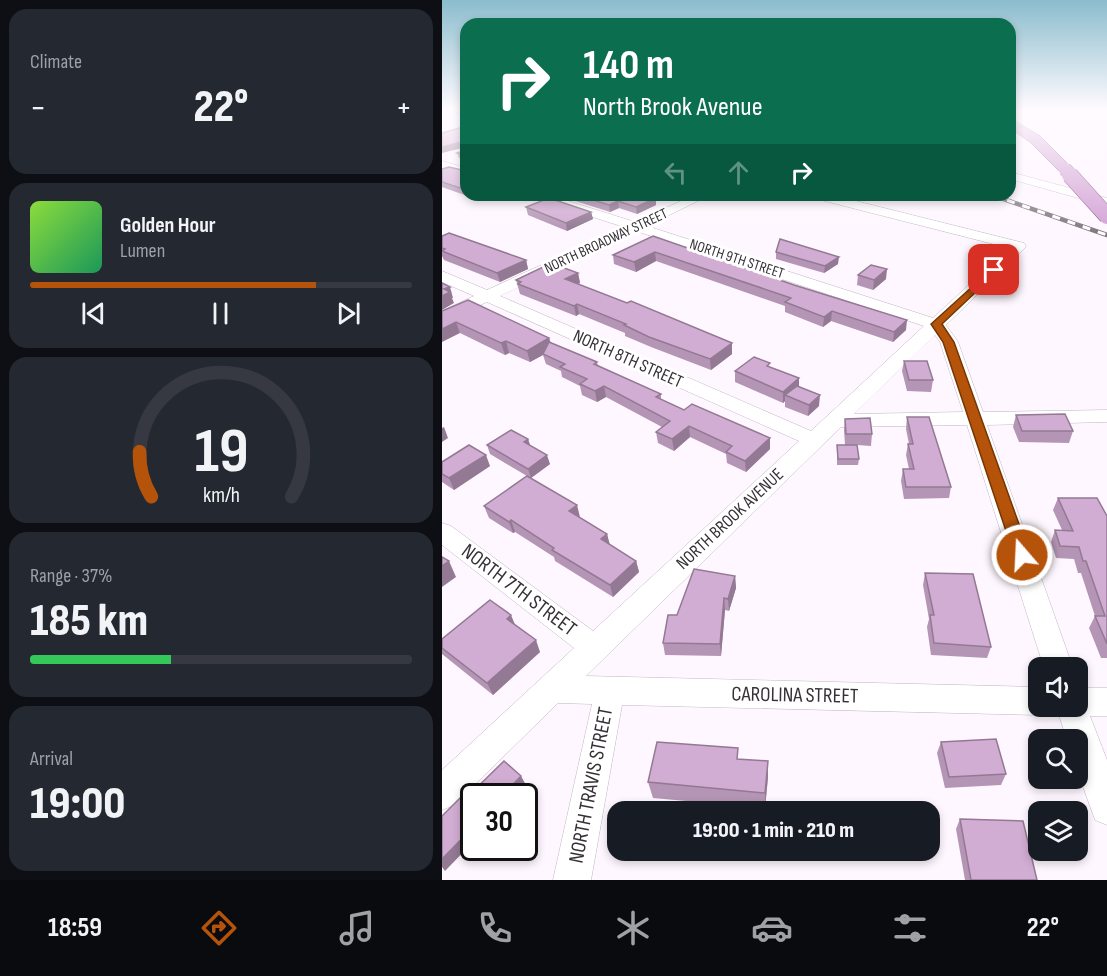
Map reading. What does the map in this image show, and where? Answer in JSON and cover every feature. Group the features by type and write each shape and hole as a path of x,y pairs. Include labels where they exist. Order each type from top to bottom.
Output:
{"main road":[{"path":"1047,151 1106,216"}],"street":[{"path":"445,160 460,169"},
{"path":"1016,177 1106,202"},
{"name":"NORTH 9TH STREET","path":"556,201 936,324"},
{"name":"NORTH BROADWAY STREET","path":"442,317 691,201"},
{"name":"NORTH BROOK AVENUE","path":"442,793 1019,246 841,201"},
{"name":"NORTH 8TH STREET","path":"442,276 814,440"},
{"path":"936,324 949,342 1055,657"},
{"path":"833,422 1106,416"},
{"name":"NORTH 7TH STREET","path":"442,532 595,648"},
{"name":"CAROLINA STREET","path":"552,689 1028,701"},
{"name":"NORTH TRAVIS STREET","path":"572,880 610,690"},
{"path":"1088,702 1106,702"},
{"path":"1075,717 1106,808"}],"building":[{"path":"449,167 460,170 460,188 442,182 442,169"},
{"path":"541,201 558,201 591,212 566,223 526,207"},
{"path":"597,201 618,201 609,205"},
{"path":"618,201 649,201 636,207"},
{"path":"449,233 526,260 497,273 442,251 445,249 442,248 442,236"},
{"path":"653,236 794,285 907,320 894,332 832,311 824,317 785,302 791,298 655,252 634,262 613,255"},
{"path":"780,239 839,257 825,266 776,252"},
{"path":"871,265 887,269 874,280 858,275"},
{"path":"545,266 552,269 559,266 578,273 565,279 627,303 631,301 732,343 710,359 649,337 624,325 626,324 577,304 574,306 518,284 521,282 516,280"},
{"path":"442,283 450,287 444,289 450,292 442,296"},
{"path":"468,300 549,338 527,351 506,341 501,343 456,322 442,329 442,311"},
{"path":"549,342 597,362 594,364 661,394 656,397 684,410 692,404 770,438 745,461 726,452 732,446 689,426 672,439 656,432 670,421 604,386 595,391 580,384 587,379 560,367 565,364 543,354"},
{"path":"754,357 770,363 767,366 799,378 783,392 735,371"},
{"path":"904,361 927,361 933,380 909,380"},
{"path":"797,386 820,395 809,405 785,395"},
{"path":"1065,414 1073,431 1022,431 1016,415"},
{"path":"907,417 929,417 951,487 906,487 903,469 914,469 908,444 913,444"},
{"path":"870,418 872,434 846,434 845,419"},
{"path":"511,430 528,439 524,442 547,455 528,469 487,445"},
{"path":"469,445 486,455 449,478 442,474 442,462"},
{"path":"837,445 857,445 859,459 838,459"},
{"path":"527,476 577,505 569,511 607,534 601,539 636,561 610,585 552,550 554,548 511,520 509,522 484,506"},
{"path":"1058,498 1097,498 1107,516 1107,644 1095,616 1105,616 1086,561 1083,561 1079,547 1060,546 1055,530 1073,531"},
{"path":"442,557 449,561 442,566"},
{"path":"694,569 735,576 728,599 724,598 720,644 663,643 668,615 677,615"},
{"path":"925,573 973,574 991,647 934,643 930,615 934,615"},
{"path":"490,600 511,615 507,619 536,640 487,683 442,648 442,639"},
{"path":"996,739 1006,774 949,777 941,742"},
{"path":"657,742 738,748 737,759 768,761 765,793 648,782"},
{"path":"504,761 521,776 514,783 481,783"},
{"path":"460,798 460,840 442,859 442,816"},
{"path":"960,819 1023,821 1028,842 1028,861 1032,861 1037,880 971,880"}],"railway":[{"path":"1009,201 1107,235"}],"route":[{"path":"994,270 936,324 949,342 1022,555"}]}
